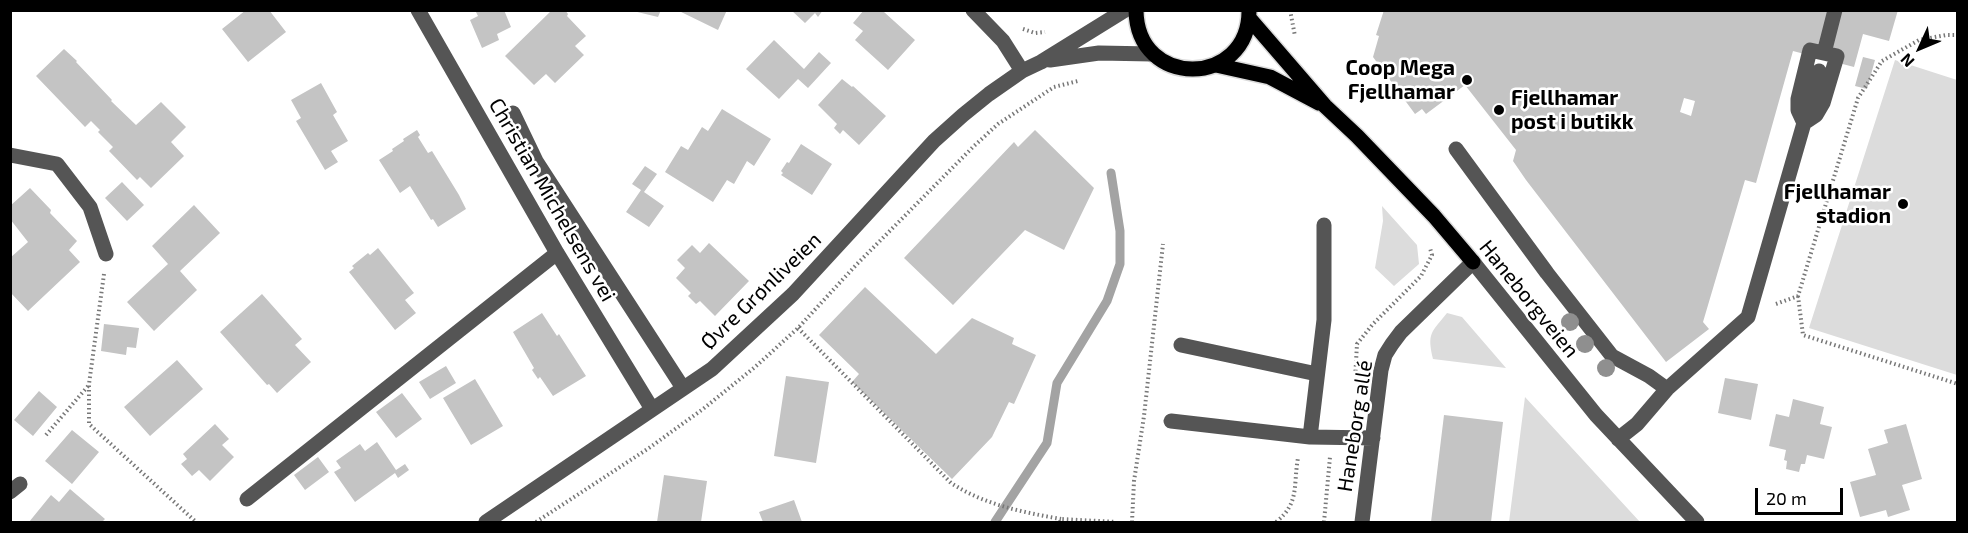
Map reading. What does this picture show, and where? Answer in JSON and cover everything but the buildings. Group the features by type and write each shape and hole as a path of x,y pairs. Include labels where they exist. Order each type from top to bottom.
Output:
{"main road":[{"path":"1136,10 1136,23 1142,40 1152,54 1166,64 1182,69 1200,69 1216,64 1231,55 1242,41 1249,14"},
{"name":"Haneborgveien","path":"1249,14 1325,106 1358,136 1419,200 1473,262"},
{"name":"Haneborgveien","path":"1216,64 1270,77 1325,106"}],"street":[{"name":"Christian Michelsens vei","path":"417,10 557,253 652,409"},
{"path":"973,10 1003,41 1022,71"},
{"name":"Øvre Grønliveien","path":"486,522 712,369 793,294 934,141 989,94 1022,71 1041,62 1125,10"},
{"path":"1824,53 1835,10"},
{"path":"1810,50 1837,56 1823,103 1816,115 1804,123 1798,110 1798,99 1810,50"},
{"name":"Øvre Grønliveien","path":"1041,62 1099,53 1152,54"},
{"path":"1618,439 1637,424 1667,389 1748,317 1819,71"},
{"path":"513,112 536,161 683,388"},
{"path":"1456,149 1547,273 1612,356 1649,376 1667,389"},
{"path":"10,155 57,164 90,207 106,254"},
{"path":"1307,436 1324,320 1324,225"},
{"path":"247,499 557,253"},
{"name":"Haneborg allé","path":"1362,522 1381,370 1385,356 1401,332 1473,262"},
{"name":"Haneborgveien","path":"1473,262 1574,389 1697,522"},
{"path":"1181,345 1317,374"},
{"path":"1171,421 1307,436 1373,438"}],"path":[{"path":"1290,10 1295,39"},
{"path":"1017,26 1035,33 1049,31"},
{"path":"1958,35 1919,40 1882,61 1858,98 1798,296 1803,335 1958,384"},
{"path":"1132,522 1134,481 1163,244"},
{"path":"1354,383 1357,344 1373,324 1421,276 1432,255 1430,246"},
{"path":"106,254 89,384 89,424 196,522"},
{"path":"1748,317 1798,296"},
{"path":"798,328 951,483 980,499 1019,512 1061,521 1116,522"},
{"path":"46,435 89,384"},
{"path":"1276,522 1285,515 1294,499 1295,473 1307,436"},
{"path":"1324,522 1332,437"}],"shaded area":[{"name":"Fjellhamar stadion","path":"1895,60 1957,80 1957,375 1809,328"},
{"path":"1382,206 1417,245 1419,264 1394,286 1375,268 1383,221"},
{"path":"1447,313 1462,317 1506,368 1433,359 1430,344 1432,334"},
{"path":"1525,397 1640,522 1509,522"}],"waterway":[{"path":"995,522 1047,443 1057,383 1107,301 1120,264 1120,231 1111,173"}],"place":[{"name":"Coop Mega Fjellhamar","path":"1467,80"},
{"name":"Fjellhamar post i butikk","path":"1499,110"},
{"name":"Fjellhamar stadion","path":"1903,204"}]}
